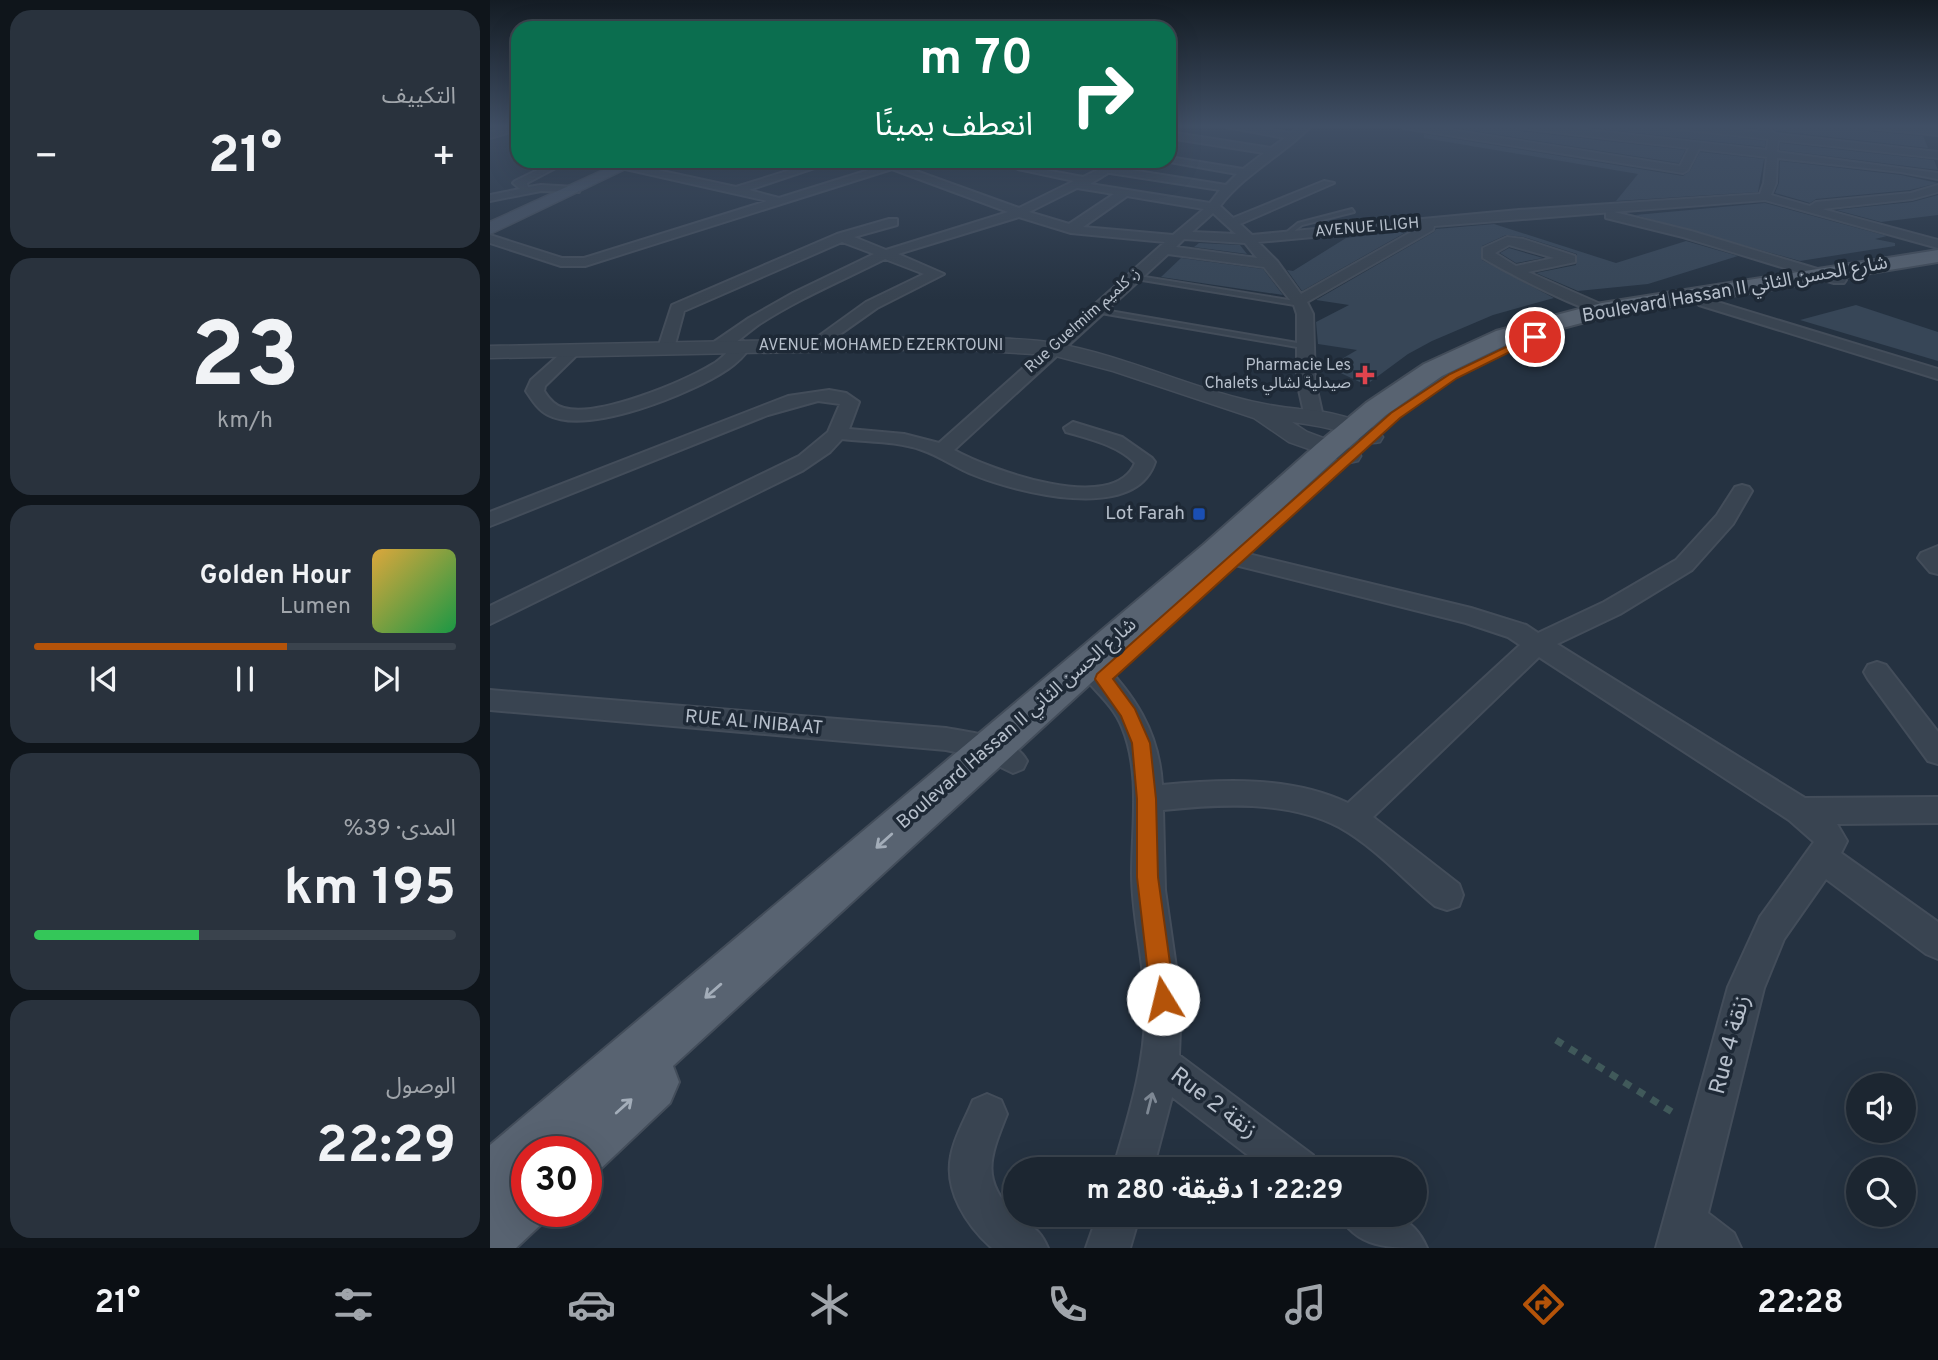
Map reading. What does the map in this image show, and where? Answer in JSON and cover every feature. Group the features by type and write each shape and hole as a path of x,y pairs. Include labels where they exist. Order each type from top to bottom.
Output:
{"main road":[{"path":"490,229 589,183"},
{"name":"Boulevard Hassan II شارع الحسن الثاني","path":"1343,438 1516,344 1585,323 1830,277 1930,252"},
{"name":"Boulevard Hassan II شارع الحسن الثاني","path":"590,1136 1001,755 1225,556 1343,438 1433,370 1481,346 1546,323 1602,310 1830,277"},
{"name":"Boulevard Hassan II شارع الحسن الثاني","path":"550,1136 1001,755"},
{"path":"490,1188 511,1169"},
{"path":"490,1226 511,1207"}],"street":[{"path":"519,183 522,186 575,190"},
{"path":"710,183 779,201"},
{"path":"738,190 759,183"},
{"path":"490,239 561,262 585,262 836,183"},
{"path":"938,183 1018,213 1071,229 1172,241 1272,264"},
{"path":"717,346 798,296 882,255 1018,213 1082,183"},
{"path":"1084,183 1124,193 1213,207 1250,239 1300,302 1305,314 1303,346 1307,389 1343,438"},
{"path":"1195,183 1226,188"},
{"name":"Rue Guelmim ز. كلميم","path":"942,452 1095,310 1213,207 1232,183"},
{"path":"1233,223 1327,183"},
{"path":"1770,183 1765,197 1930,252"},
{"path":"490,198 541,188"},
{"path":"1798,207 1864,197 1912,196 1938,188"},
{"path":"1071,229 1124,193"},
{"name":"AVENUE ILIGH","path":"1172,241 1250,239 1589,209 1765,197"},
{"path":"1589,209 1687,234 1830,277"},
{"path":"666,348 677,308 842,237 893,222"},
{"path":"1300,302 1438,222"},
{"path":"1930,252 1938,234"},
{"path":"813,346 841,322 864,308 905,286 937,274 882,255 842,237"},
{"path":"1930,252 1938,244"},
{"path":"1517,270 1602,310"},
{"path":"1704,302 1938,374"},
{"name":"AVENUE MOHAMED EZERKTOUNI","path":"490,352 947,343 1052,349 1121,366 1343,438"},
{"path":"574,350 537,384 535,391 540,401 557,413 577,416 618,409 702,377 730,360 743,346"},
{"path":"490,520 716,428 801,399 827,395 841,396 850,402 845,424 822,450 795,467 490,616"},
{"name":"AVENUE MOHAMED EZERKTOUNI","path":"1262,413 1282,429 1343,438"},
{"path":"837,433 928,444 962,464 1003,479 1057,490 1106,491 1126,482 1143,469 1145,462 1127,447 1073,428"},
{"path":"1351,819 1538,643 1612,608 1684,565 1726,519 1742,491"},
{"path":"1938,553 1929,558 1938,567"},
{"path":"1225,556 1500,624 1538,643 1800,811 1830,835 1831,841 1822,858 1938,942"},
{"name":"Rue 2 زنقة","path":"1095,671 1137,727 1147,799 1147,877 1163,999 1160,1064 1136,1157"},
{"path":"1877,672 1938,752"},
{"name":"RUE AL INIBAAT","path":"490,700 946,739 1001,755"},
{"path":"1147,799 1183,794 1245,794 1312,804 1351,819 1447,895"},
{"path":"1800,811 1938,810"},
{"name":"Rue 4 زنقة","path":"1682,1236 1746,987 1772,928 1822,858"},
{"name":"Rue 2 زنقة","path":"1160,1064 1283,1157"},
{"path":"987,1114 971,1156 970,1177 976,1198 985,1211 1026,1248"},
{"path":"1108,1248 1115,1227"},
{"path":"1377,1227 1405,1248"},
{"path":"1682,1236 1719,1248"}],"lane":[{"path":"1286,236 1300,225 1352,211"},
{"path":"1132,277 1300,302"},
{"path":"1095,310 1303,346"}],"path":[{"path":"1556,1040 1707,1134"}],"building":[{"path":"1630,183 1760,183 1758,192 1616,201"},
{"path":"1779,183 1937,183 1910,190 1816,199 1810,203 1775,193"},
{"path":"1938,195 1938,215 1881,222 1836,210 1912,202"},
{"path":"1765,203 1887,236 1875,239 1895,243 1895,246 1800,261 1635,215"},
{"path":"1494,224 1616,263 1686,241 1738,256 1648,284 1578,291 1536,273 1576,265 1577,254 1524,237 1506,235 1482,246 1482,260 1554,298 1493,315 1432,341 1408,354 1366,385 1328,367 1357,350 1318,344 1316,322 1349,305 1316,300 1436,229"},
{"path":"1408,231 1302,291 1287,270 1293,271 1346,238"},
{"path":"1199,243 1240,245 1247,254 1194,247"},
{"path":"1509,248 1543,258 1516,263 1500,253"},
{"path":"1181,258 1263,269 1283,295 1161,277"},
{"path":"1856,305 1938,332 1938,361 1800,320"}],"place":[{"name":"Pharmacie Les Chalets صيدلية لشالي","path":"1365,375"},
{"name":"Lot Farah","path":"1199,514"}],"route":[{"path":"1163,999 1152,933 1147,877 1147,799 1141,743 1137,727 1103,679 1396,415 1436,386 1471,366 1535,337"}]}
